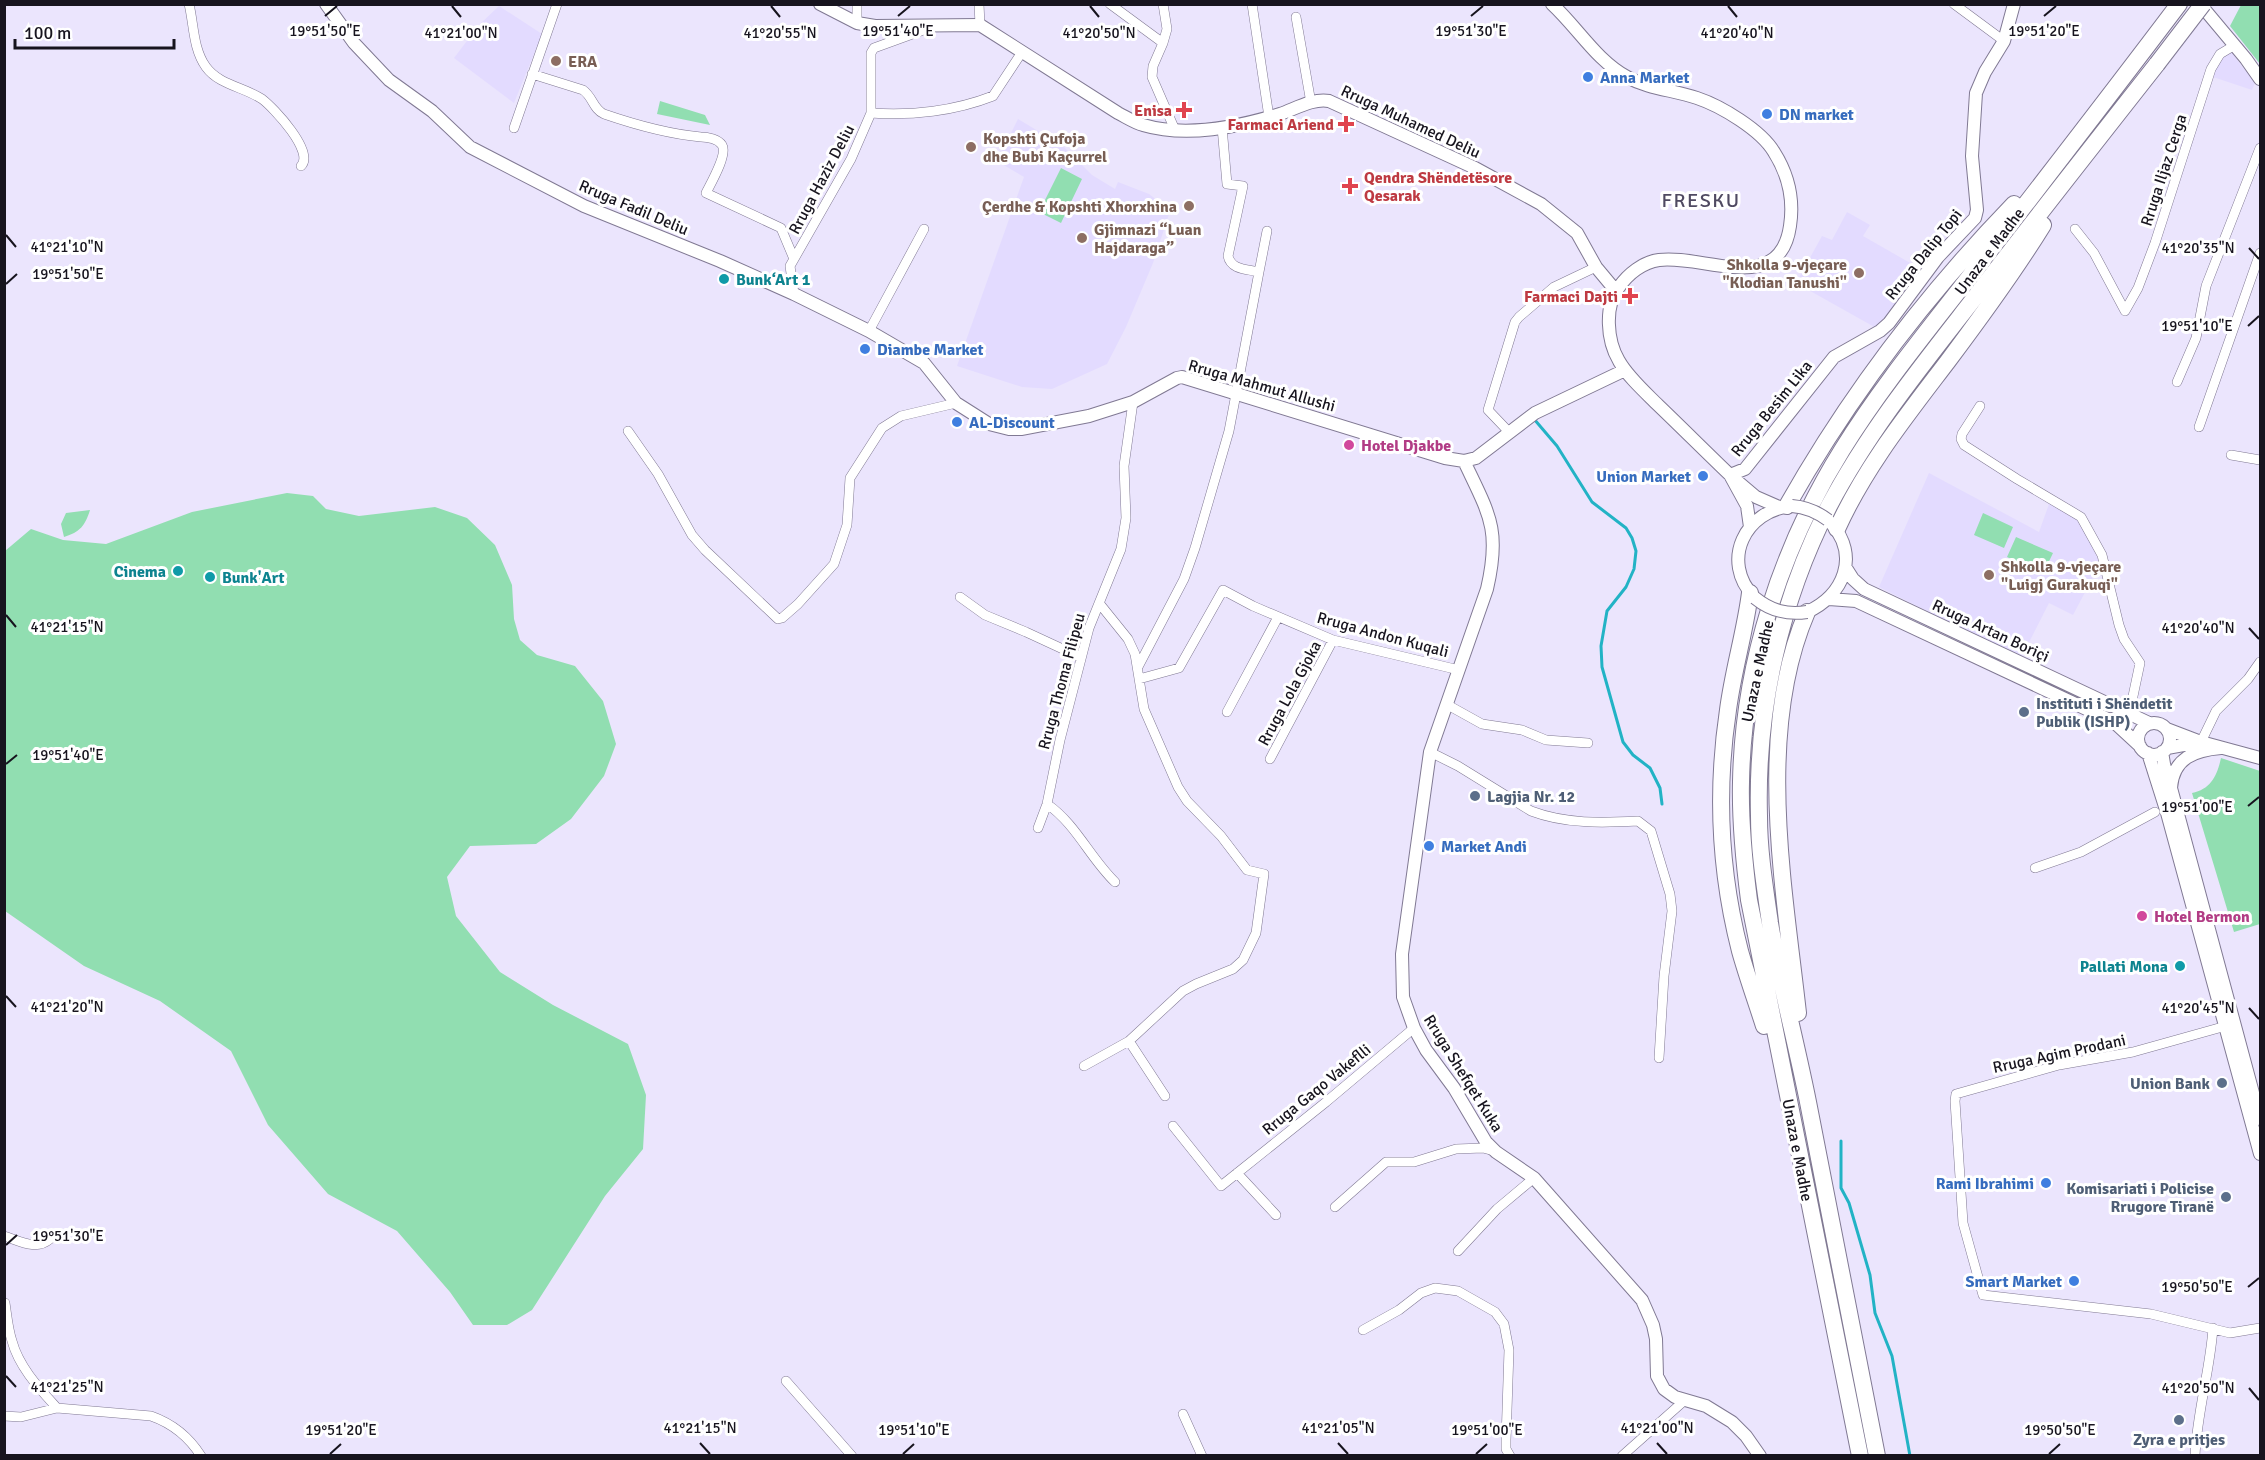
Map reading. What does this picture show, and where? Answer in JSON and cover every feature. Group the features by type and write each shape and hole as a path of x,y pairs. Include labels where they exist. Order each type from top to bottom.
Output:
{"highway":[{"name":"Unaza e Madhe","path":"1860,1455 1749,900 1741,820 1742,753 1746,716 1764,628 1791,549 1842,449 1880,395 2179,4"},
{"path":"1837,529 1868,470 1891,435 1997,293 2093,145 2202,4"},
{"name":"Unaza e Madhe","path":"1877,1455 1808,1100 1771,926 1762,861 1759,768 1762,726 1771,670 1794,589 1808,552 1853,464 1893,405 2093,145"},
{"path":"1786,506 1838,421 1937,289 1963,258 2059,159"},
{"path":"1752,596 1727,712 1721,802 1724,861 1731,909 1741,953 1789,1101"},
{"path":"1807,612 1796,637 1791,657 1777,770 1780,846 1808,1100"},
{"path":"1863,1384 1874,1399 1886,1455"},
{"path":"1846,1389 1843,1409 1852,1455"}],"street":[{"path":"189,4 196,41 206,66 214,76 261,99 274,110 296,138 305,156 305,162 301,166"},
{"name":"Rruga Fadil Deliu","path":"326,4 354,43 389,80 432,111 462,141 479,153 584,206 794,294 869,331 924,363 956,403"},
{"path":"514,128 557,4"},
{"path":"820,4 857,23 894,27 980,25 979,4"},
{"path":"857,4 857,23"},
{"path":"1110,4 1163,43"},
{"path":"1163,4 1167,29 1152,77 1175,130"},
{"path":"1252,4 1269,117"},
{"path":"1552,4 1598,54 1618,71 1646,84 1709,102 1752,130 1774,151 1791,194 1792,210 1788,240 1780,253 1767,262 1739,268 1656,260 1635,271 1616,291 1611,307 1611,334 1614,349 1625,370 1726,471 1756,497 1786,506 1805,507 1818,512 1837,529 1845,549 1846,568 1839,586 1829,599 1807,612 1786,613 1774,610 1752,596 1740,574 1738,563 1741,542 1749,527 1764,513 1786,506"},
{"path":"1954,4 2004,41"},
{"name":"Rruga Dalip Topi","path":"1834,357 1880,331 1889,323 1938,257 1975,218 1977,210 1972,156 1976,93 1985,72 2004,41 2014,4"},
{"path":"2202,4 2260,79"},
{"path":"1296,17 1311,103"},
{"name":"Rruga Muhamed Deliu","path":"980,25 1141,125 1192,131 1269,117 1311,103 1329,101 1475,168 1554,213 1577,233 1596,267 1616,291"},
{"path":"934,26 874,48 871,59 873,102 871,113 900,115 931,111 993,96 1022,52"},
{"name":"Rruga Iljaz Cerga","path":"2075,229 2094,253 2125,311 2138,288 2156,243 2211,69 2220,54 2235,45"},
{"name":"Rruga Haziz Deliu","path":"532,74 583,90 597,111 604,114 665,132 705,137 720,142 723,146 723,157 706,193 781,228 794,258"},
{"name":"Rruga Haziz Deliu","path":"794,294 790,272 794,258 851,159 871,113"},
{"path":"1222,127 1227,184 1243,186 1228,256 1229,263 1234,267 1258,272"},
{"path":"2176,382 2196,338 2206,286 2260,148"},
{"path":"869,331 924,229"},
{"path":"1138,667 1184,579 1221,458 1237,394 1267,231"},
{"path":"2199,426 2260,253"},
{"path":"1509,432 1488,410 1515,322 1554,287 1596,267"},
{"name":"Rruga Besim Lika","path":"1726,471 1745,469 1834,357"},
{"path":"1464,461 1485,453 1535,413 1625,370"},
{"name":"Rruga Mahmut Allushi","path":"956,403 989,424 1009,429 1039,426 1078,418 1133,402 1182,377 1455,461 1464,461"},
{"name":"Rruga Thoma Filipeu","path":"1038,828 1047,804 1080,657 1121,549 1124,534 1124,466 1133,402"},
{"path":"628,431 658,474 692,535 711,557 777,619 782,618 798,604 834,564 847,525 850,478 882,428 901,416 956,403"},
{"path":"1980,406 1962,434 1961,439 1964,445 2076,513 2085,523 2102,555 2119,625 2124,639 2140,663 2129,715"},
{"path":"2231,455 2260,460"},
{"name":"Rruga Shefqet Kuka","path":"1464,461 1490,517 1494,547 1487,589 1430,752 1402,954 1403,997 1414,1028 1426,1050 1454,1088 1477,1129 1497,1152 1534,1178 1642,1300 1655,1332 1657,1376 1660,1382 1669,1393 1706,1406 1732,1422 1760,1455"},
{"path":"1726,471 1746,506 1749,527"},
{"name":"Rruga Artan Boriçi","path":"1846,568 1853,579 1867,590 2149,723"},
{"name":"Rruga Andon Kuqali","path":"1139,679 1179,668 1223,590 1278,617 1333,640 1459,670"},
{"path":"960,597 985,615 1080,657"},
{"name":"Rruga Artan Boriçi","path":"1829,599 1856,601 2086,709 2120,726 2144,750"},
{"path":"1084,1066 1129,1041 1196,984 1233,969 1243,960 1256,933 1264,874 1247,870 1221,836 1187,801 1178,787 1144,709 1135,654 1128,639 1099,603"},
{"path":"1227,712 1278,617"},
{"name":"Rruga Lola Gjoka","path":"1270,759 1333,640"},
{"path":"2201,742 2216,711 2248,679 2260,662"},
{"path":"1446,704 1482,724 1522,730 1546,740 1588,743"},
{"path":"2260,758 2201,742 2162,725 2149,723 2140,732 2138,742 2158,781 2260,1154"},
{"path":"2167,729 2170,735 2165,750 2164,764 2260,1119"},
{"path":"2144,750 2158,754 2165,750 2201,742"},
{"path":"2171,788 2175,770 2182,760 2196,752 2221,748"},
{"path":"1430,752 1458,766 1531,811 1555,819 1602,823 1638,821 1651,831 1670,894 1672,911 1664,976 1659,1058"},
{"path":"1047,804 1072,827 1103,870 1115,882"},
{"path":"2035,868 2081,852 2155,812"},
{"name":"Rruga Agim Prodani","path":"2214,1328 2151,1314 1983,1295 1963,1223 1955,1101 1956,1094 2059,1065 2133,1052 2226,1026"},
{"name":"Rruga Gaqo Vakeflli","path":"1173,1126 1221,1186 1414,1028"},
{"path":"1129,1041 1165,1096"},
{"path":"1335,1207 1386,1162 1414,1162 1456,1149 1483,1148 1497,1152"},
{"path":"1237,1173 1276,1215"},
{"path":"1458,1251 1497,1209 1534,1178"},
{"path":"4,1236 34,1245 40,1245 50,1239"},
{"path":"1363,1330 1387,1317 1421,1293 1435,1288 1458,1291 1495,1312 1504,1324 1509,1350 1506,1449 1510,1455"},
{"path":"5,1303 11,1340 16,1352 30,1377 57,1408"},
{"path":"2195,1455 2199,1412 2211,1358 2214,1328 2237,1333 2260,1328"},
{"path":"786,1381 852,1455"},
{"path":"1622,1455 1685,1400"},
{"path":"4,1416 21,1417 57,1408 151,1416 179,1431 201,1455"},
{"path":"1182,1414 1202,1455"}],"shaded area":[{"path":"499,6 542,34 514,103 454,58 479,25"},
{"path":"2231,52 2255,83 2252,90 2213,77 2222,56"},
{"name":"Gjimnazi “Luan Hajdaraga”","path":"1018,119 1063,146 1092,175 1115,189 1118,182 1149,194 1166,207 1169,214 1153,263 1126,327 1107,364 1052,389 1022,387 957,366 1024,177 997,161"},
{"name":"Shkolla 9-vjeçare \"Klodian Tanushi\"","path":"1847,212 1870,225 1863,236 1919,268 1878,329 1796,283 1822,236 1832,240"},
{"name":"Shkolla 9-vjeçare \"Luigj Gurakuqi\"","path":"1929,473 2039,532 2049,504 2062,508 2080,519 2100,564 2073,615 2049,603 2021,658 1879,587"}],"green space":[{"path":"2241,5 2260,5 2260,64 2230,26"},
{"path":"660,101 705,115 710,125 657,114"},
{"path":"1061,168 1082,179 1061,223 1039,212"},
{"path":"287,493 313,496 326,509 359,516 435,507 467,518 495,545 512,585 514,619 520,640 537,655 575,666 603,701 616,744 604,776 571,819 536,844 470,846 447,877 456,916 500,972 553,1005 628,1044 646,1095 643,1149 605,1196 532,1310 507,1325 473,1325 450,1292 397,1231 328,1194 268,1125 231,1051 160,1001 84,966 5,911 5,551 31,529 63,540 106,544 192,512"},
{"path":"90,510 81,528 64,537 61,524 66,513"},
{"path":"1983,513 2013,527 2004,548 1974,535"},
{"path":"2016,537 2053,553 2043,574 2007,557"},
{"path":"2221,758 2260,771 2260,924 2234,932 2192,793 2204,788 2212,781"}],"waterway":[{"path":"1534,419 1557,446 1592,502 1626,528 1632,538 1636,551 1634,569 1626,587 1607,611 1601,646 1602,667 1623,742 1633,755 1650,768 1660,788 1662,804"},
{"path":"1841,1141 1841,1188 1849,1203 1870,1275 1875,1313 1892,1356 1910,1456"}],"place":[{"name":"ERA","path":"556,61"},
{"name":"Anna Market","path":"1588,77"},
{"name":"Enisa","path":"1184,110"},
{"name":"DN market","path":"1767,114"},
{"name":"Farmaci Ariend","path":"1346,124"},
{"name":"Kopshti Çufoja dhe Bubi Kaçurrel","path":"971,147"},
{"name":"Qendra Shëndetësore Qesarak","path":"1350,186"},
{"name":"Çerdhe & Kopshti Xhorxhina","path":"1189,206"},
{"name":"Gjimnazi “Luan Hajdaraga”","path":"1082,238"},
{"name":"Shkolla 9-vjeçare \"Klodian Tanushi\"","path":"1859,273"},
{"name":"Bunk‘Art 1","path":"724,279"},
{"name":"Farmaci Dajti","path":"1630,296"},
{"name":"Diambe Market","path":"865,349"},
{"name":"AL-Discount","path":"957,422"},
{"name":"Hotel Djakbe","path":"1349,445"},
{"name":"Union Market","path":"1703,476"},
{"name":"Cinema","path":"178,571"},
{"name":"Shkolla 9-vjeçare \"Luigj Gurakuqi\"","path":"1989,575"},
{"name":"Bunk'Art","path":"210,577"},
{"name":"Instituti i Shëndetit Publik (ISHP)","path":"2024,712"},
{"name":"Lagjia Nr. 12","path":"1475,796"},
{"name":"Market Andi","path":"1429,846"},
{"name":"Hotel Bermon","path":"2142,916"},
{"name":"Pallati Mona","path":"2180,966"},
{"name":"Union Bank","path":"2222,1083"},
{"name":"Rami Ibrahimi","path":"2046,1183"},
{"name":"Komisariati i Policise Rrugore Tiranë","path":"2226,1197"},
{"name":"Smart Market","path":"2074,1281"},
{"name":"Zyra e pritjes","path":"2179,1420"}],"district":[{"name":"FRESKU","path":"1701,200"}]}
